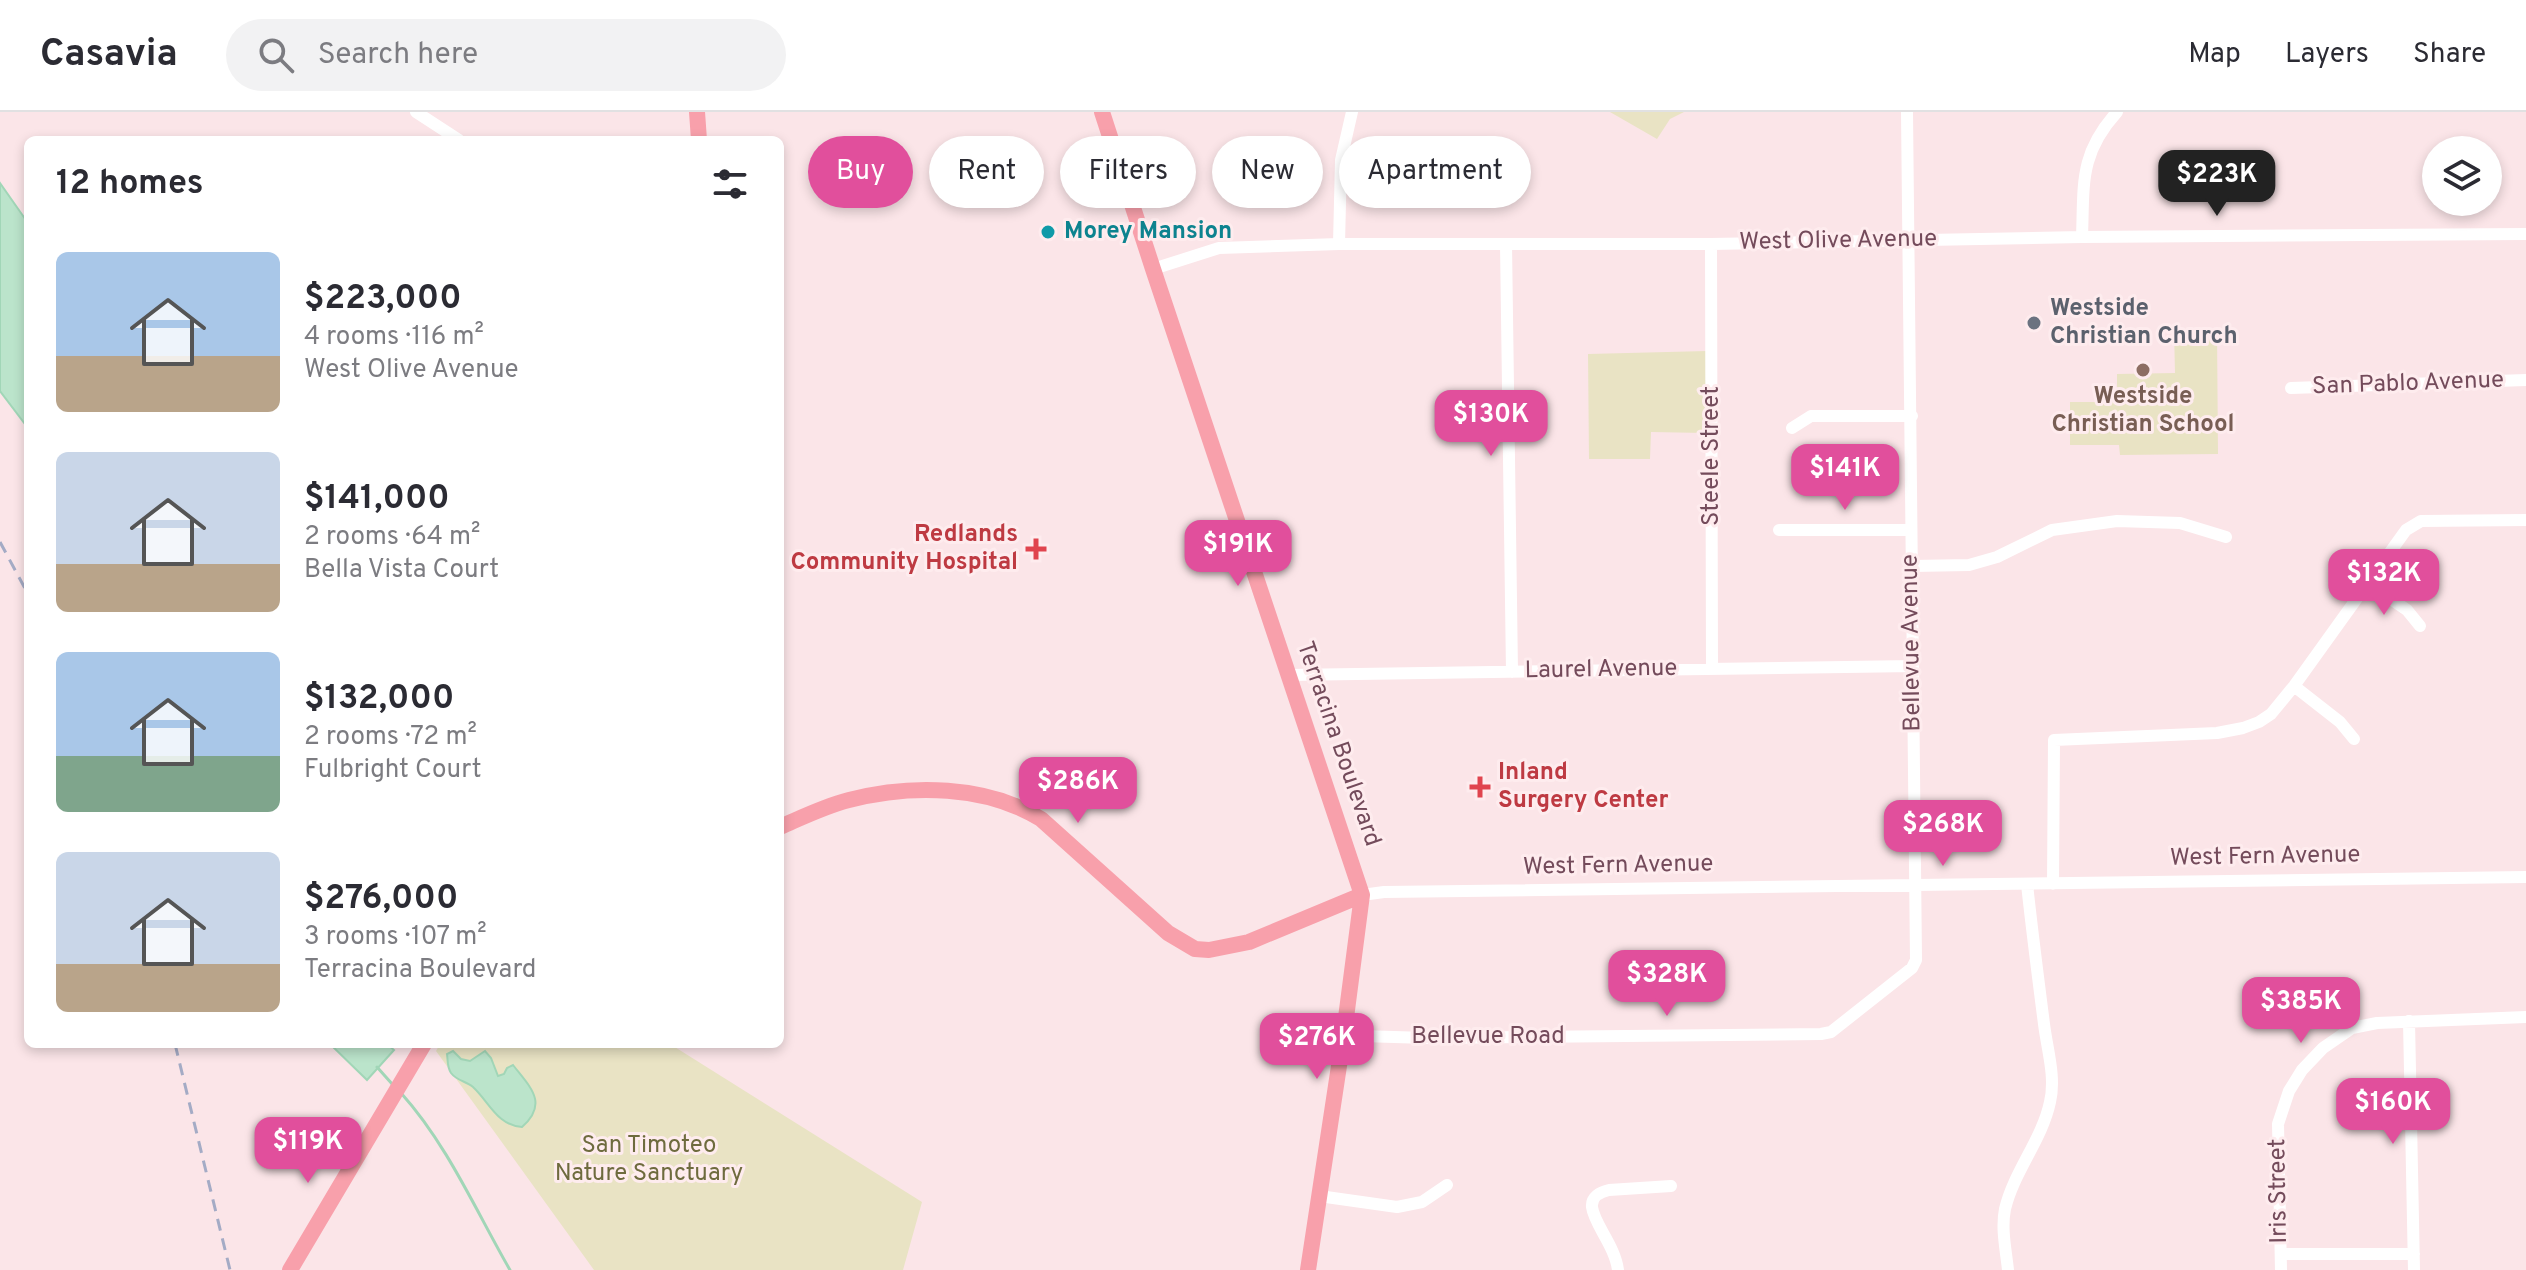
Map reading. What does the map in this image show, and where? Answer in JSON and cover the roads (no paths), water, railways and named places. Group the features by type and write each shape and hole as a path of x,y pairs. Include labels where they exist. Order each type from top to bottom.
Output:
{"main road":[{"path":"697,112 699,136"},
{"name":"Terracina Boulevard","path":"1102,112 1362,895 1308,1270"},
{"name":"West Fern Avenue","path":"784,825 850,800 884,794 939,791 982,794 1004,800 1041,819 1168,933 1195,949 1209,950 1249,942 1362,895"},
{"path":"283,1269 420,1050"}],"street":[{"path":"416,112 453,136"},
{"path":"1339,244 1341,160 1352,112"},
{"name":"Bellevue Avenue","path":"1907,112 1915,887"},
{"path":"2082,237 2086,163 2099,134 2117,112"},
{"name":"West Olive Avenue","path":"1153,269 1219,248 1339,244 1711,244 2082,237 2526,234"},
{"path":"1506,244 1512,672"},
{"name":"Steele Street","path":"1711,244 1712,668"},
{"name":"San Pablo Avenue","path":"2291,388 2526,380"},
{"path":"1792,428 1811,416 1912,416"},
{"path":"2053,884 2054,740 2217,733 2243,728 2271,714 2413,523 2526,520"},
{"path":"1912,566 1969,565 1997,557 2052,530 2117,521 2180,523 2226,537"},
{"path":"1779,530 1910,530"},
{"path":"2369,584 2407,610 2420,626"},
{"name":"Laurel Avenue","path":"1289,675 1913,666"},
{"path":"2294,686 2340,722 2354,739"},
{"name":"West Fern Avenue","path":"1362,895 1384,892 2526,877"},
{"path":"2008,1270 2003,1226 2005,1209 2043,1123 2052,1090 2027,884"},
{"name":"Bellevue Road","path":"1344,1033 1426,1038 1831,1032 1912,968 1916,960 1915,887"},
{"name":"Iris Street","path":"2281,1270 2278,1124 2289,1091 2302,1070 2323,1048 2352,1028 2377,1023 2526,1017"},
{"path":"2409,1021 2414,1270"},
{"path":"1319,1196 1397,1207 1422,1202 1447,1185"},
{"path":"1618,1270 1611,1246 1592,1210 1592,1203 1602,1191 1671,1186"},
{"path":"2281,1254 2414,1254"}],"waterway":[{"path":"377,1067 393,1085"},
{"path":"401,1093 447,1156 510,1270"}],"railway":[{"path":"0,542 24,587"},
{"path":"176,1048 230,1270"}],"place":[{"name":"Morey Mansion","path":"1048,232"},
{"name":"Westside Christian Church","path":"2034,323"},
{"name":"Westside Christian School","path":"2143,370"},
{"name":"Redlands Community Hospital","path":"1036,549"},
{"name":"Inland Surgery Center","path":"1480,787"}],"park label":[{"name":"San Timoteo Nature Sanctuary","path":"649,1160"}]}
